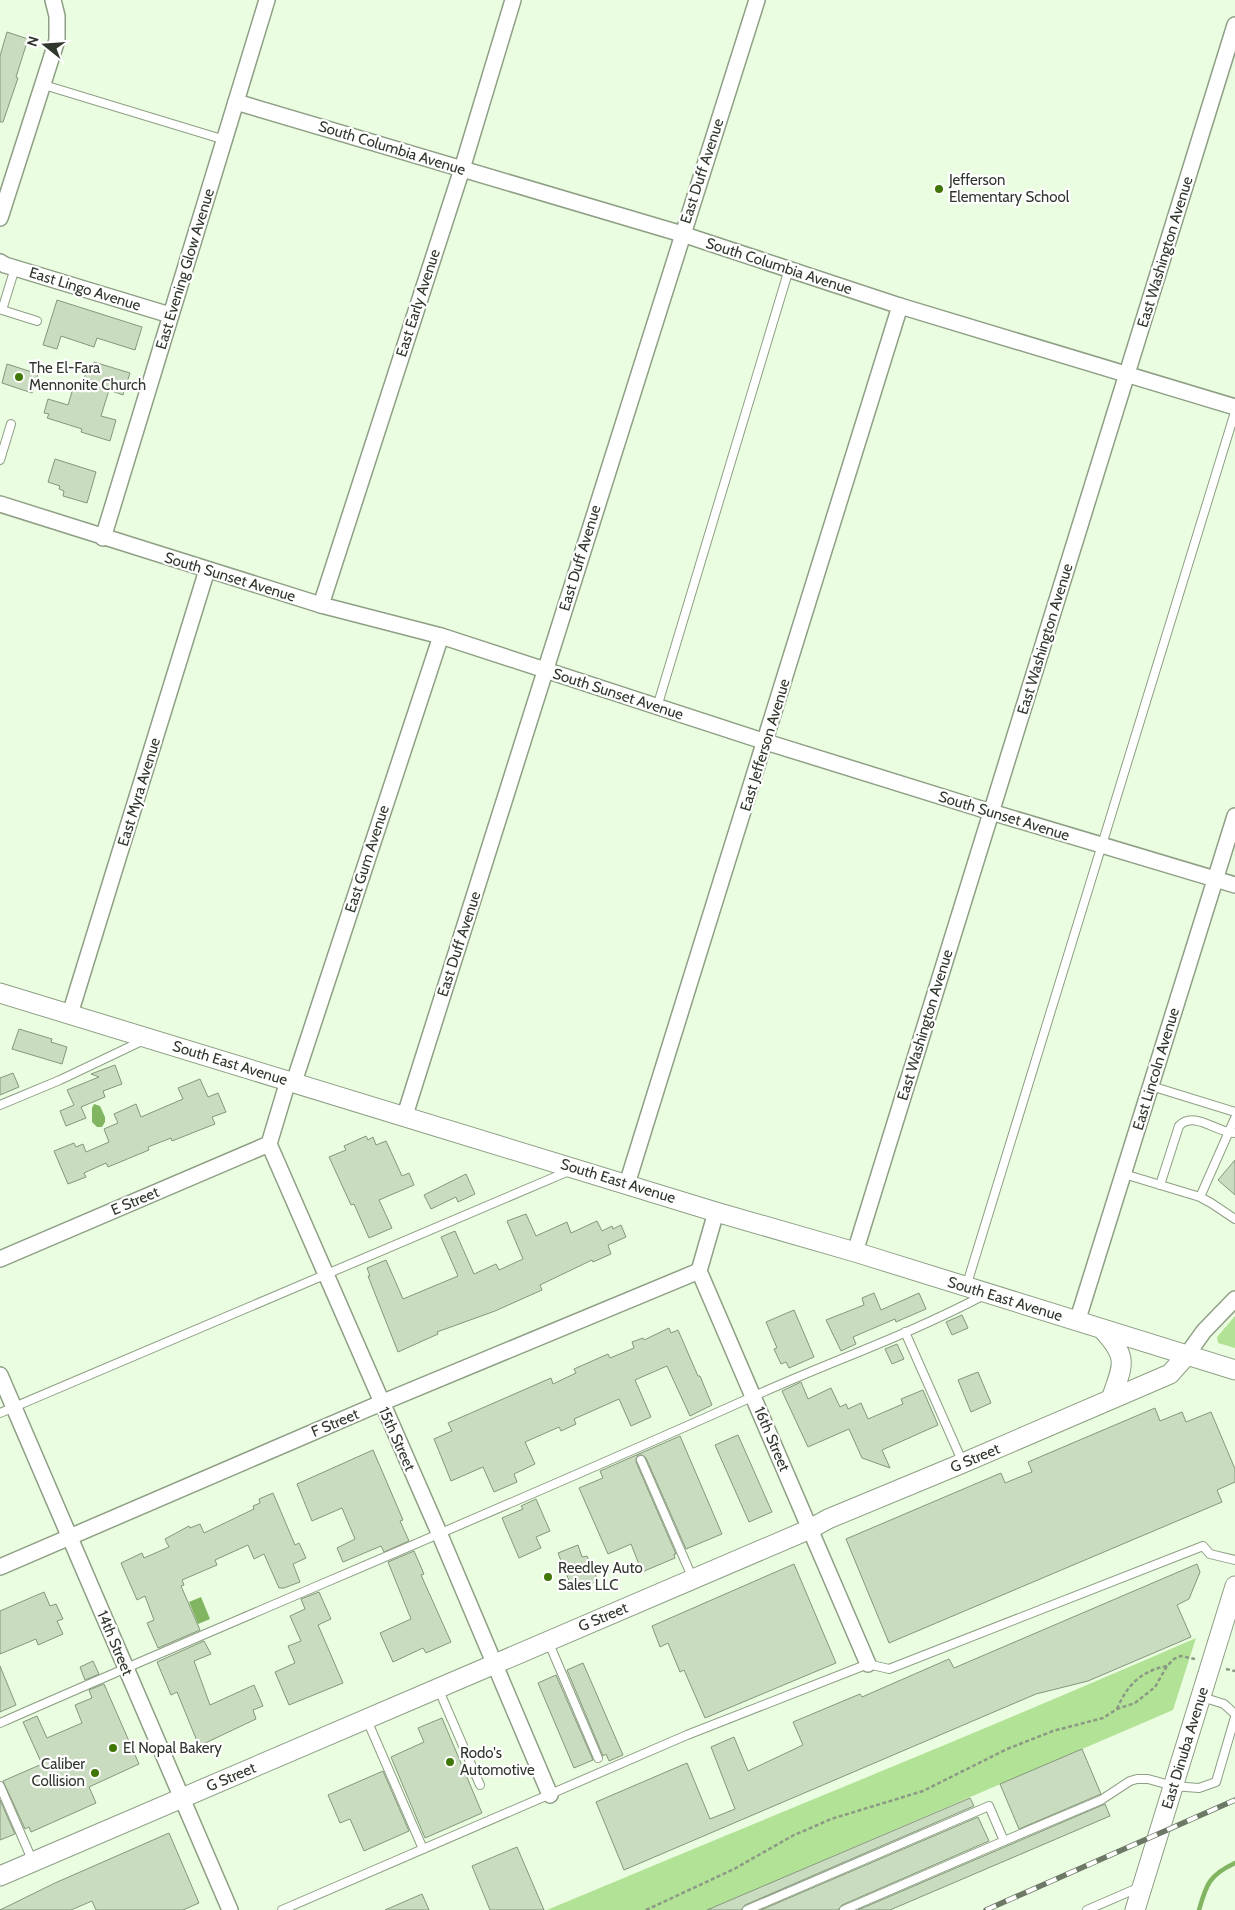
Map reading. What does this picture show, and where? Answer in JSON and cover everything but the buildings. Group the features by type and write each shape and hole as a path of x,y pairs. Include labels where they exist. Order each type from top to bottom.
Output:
{"street":[{"path":"0,218 57,40 57,16 53,0"},
{"name":"East Evening Glow Avenue","path":"103,538 267,0"},
{"name":"East Early Avenue","path":"321,605 462,169 513,0"},
{"name":"East Duff Avenue","path":"405,1116 757,0"},
{"name":"East Washington Avenue","path":"855,1252 1235,25"},
{"name":"South Columbia Avenue","path":"236,102 682,234 900,306 1235,407"},
{"name":"East Lingo Avenue","path":"0,262 14,268 170,315"},
{"name":"East Jefferson Avenue","path":"628,1184 900,306"},
{"name":"South Sunset Avenue","path":"0,504 103,538 321,605 441,636 766,742 1235,885"},
{"name":"East Myra Avenue","path":"70,1014 207,570"},
{"name":"East Gum Avenue","path":"291,1081 441,636"},
{"name":"East Lincoln Avenue","path":"1077,1322 1235,816"},
{"name":"South East Avenue","path":"0,993 716,1212 855,1252 1235,1370"},
{"path":"269,1144 291,1081"},
{"name":"E Street","path":"0,1259 269,1144"},
{"name":"15th Street","path":"269,1144 440,1535 550,1795"},
{"path":"699,1271 716,1212"},
{"name":"16th Street","path":"699,1271 868,1664"},
{"name":"F Street","path":"0,1567 382,1403 699,1271"},
{"name":"G Street","path":"0,1876 810,1530 828,1519 1170,1374 1204,1331 1235,1299"},
{"path":"1103,1330 1116,1344 1121,1356 1121,1368 1111,1399"},
{"name":"14th Street","path":"0,1375 230,1910"},
{"name":"East Dinuba Avenue","path":"1135,1910 1235,1586"}],"lane":[{"path":"44,85 224,140"},
{"path":"14,268 2,310 37,320"},
{"path":"657,707 789,269"},
{"path":"966,1287 1235,412"},
{"path":"0,460 11,424"},
{"path":"0,1105 60,1080 147,1039"},
{"path":"1151,1086 1235,1112"},
{"path":"1200,1197 1232,1133 1235,1118"},
{"path":"1160,1185 1179,1126 1183,1122 1197,1120 1232,1133"},
{"path":"0,1413 576,1169"},
{"path":"1124,1174 1200,1197 1235,1220"},
{"path":"0,1723 259,1610 440,1535 754,1396 906,1332 987,1294"},
{"path":"906,1332 963,1463"},
{"path":"641,1460 693,1579"},
{"path":"282,1910 688,1736 868,1664 889,1669 1203,1546 1210,1554 1235,1560"},
{"path":"548,1641 598,1758"},
{"path":"438,1688 480,1785"},
{"path":"844,1910 1101,1800 1130,1781 1137,1779 1151,1780 1173,1786 1199,1788 1216,1782 1235,1716 1224,1704 1201,1697"},
{"path":"367,1720 423,1849"},
{"path":"0,1786 32,1862"},
{"path":"747,1910 989,1806 1004,1841"},
{"path":"1087,1910 1142,1886"}],"path":[{"path":"646,1910 734,1869 794,1835 831,1819 923,1791 1007,1749 1053,1731 1103,1718 1117,1709 1135,1703 1148,1694 1160,1680 1167,1666 1177,1657 1193,1659"},
{"path":"1117,1709 1123,1694 1136,1679 1147,1672 1167,1666"}],"shaded area":[{"path":"94,1104 100,1106 105,1117 102,1127 97,1127 92,1122 92,1108"},
{"path":"1235,1316 1235,1348 1218,1343 1217,1337"},
{"path":"201,1597 210,1619 198,1624 189,1602"},
{"path":"1196,1638 1173,1710 707,1910 547,1910 953,1741"}],"waterway":[{"path":"1199,1910 1210,1882 1219,1872 1235,1863"}],"railway":[{"path":"986,1910 1235,1800"}],"place":[{"name":"Jefferson Elementary School","path":"939,189"},
{"name":"The El-Fara Mennonite Church","path":"19,377"},
{"name":"Reedley Auto Sales LLC","path":"548,1577"},
{"name":"El Nopal Bakery","path":"113,1748"},
{"name":"Rodo's Automotive","path":"450,1762"},
{"name":"Caliber Collision","path":"95,1773"}]}
